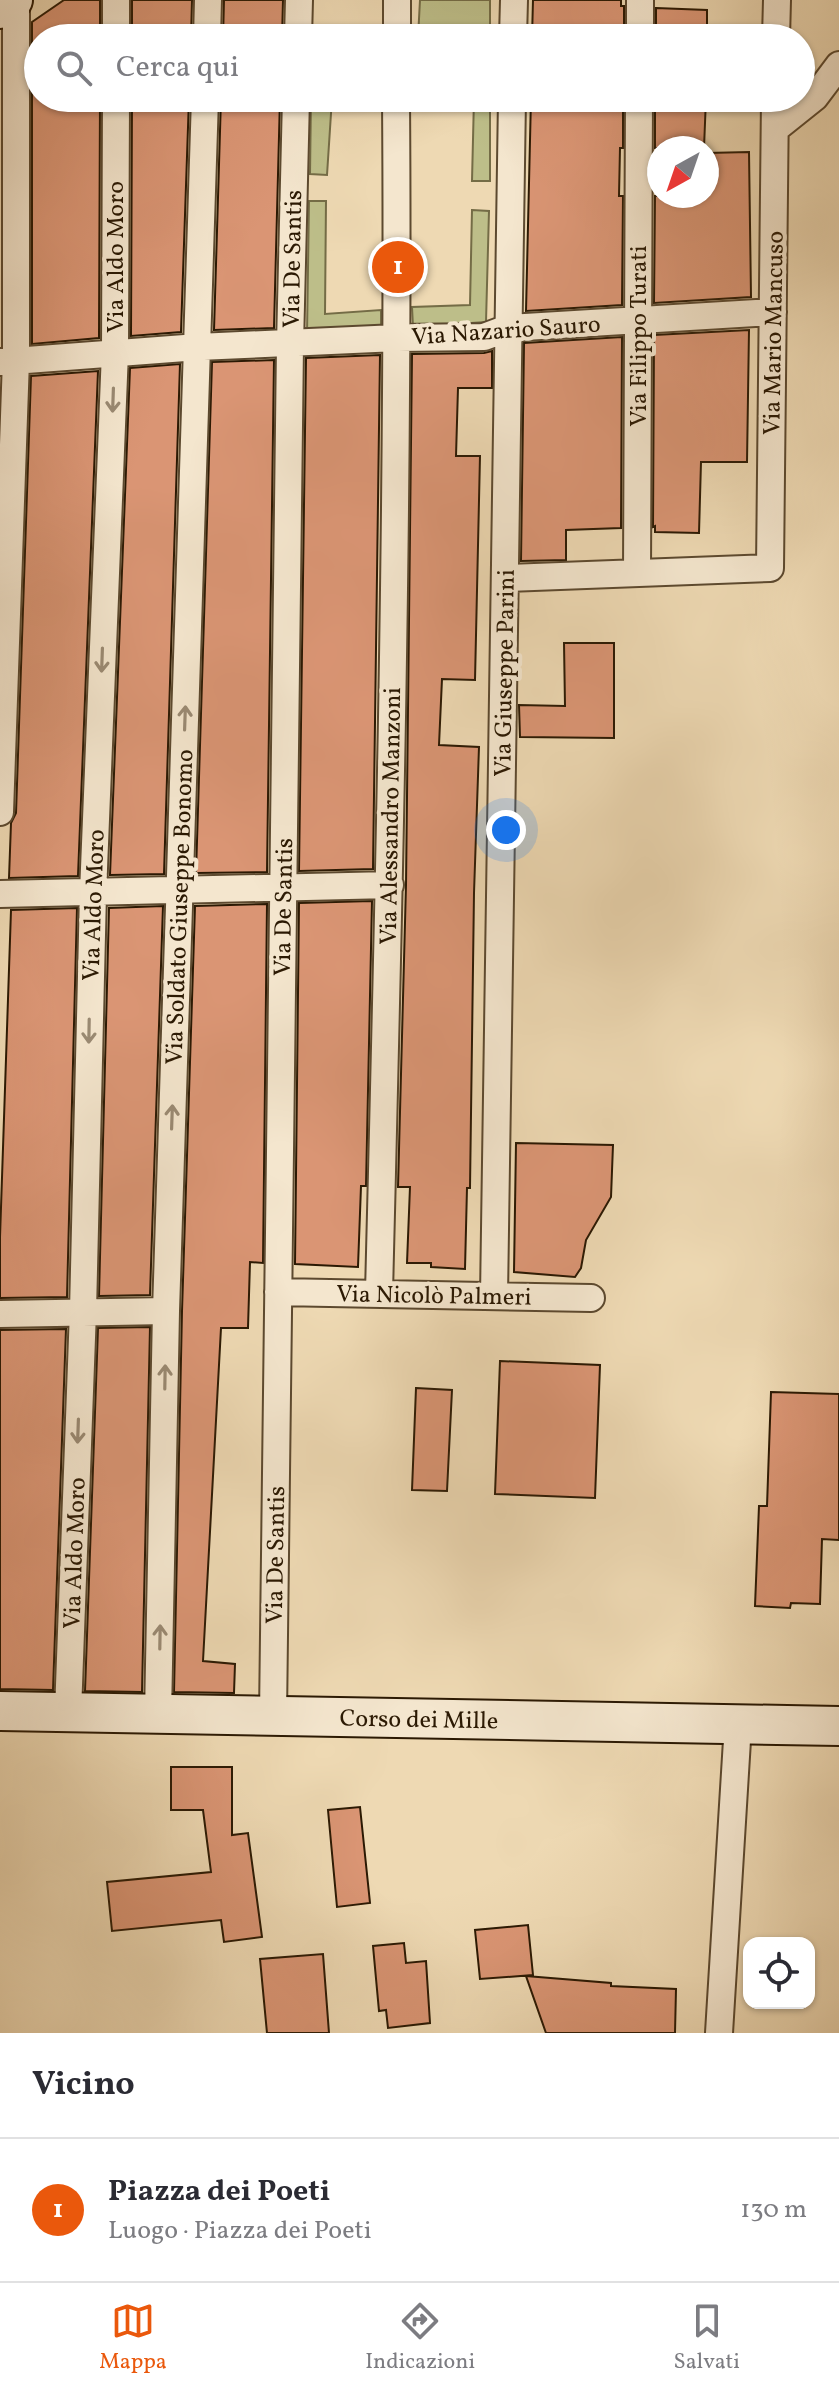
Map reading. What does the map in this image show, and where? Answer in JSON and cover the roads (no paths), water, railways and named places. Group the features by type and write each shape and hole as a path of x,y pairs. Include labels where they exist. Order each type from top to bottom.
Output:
{"street":[{"path":"0,9 14,0"},
{"path":"0,812 14,0"},
{"path":"116,0 116,24"},
{"path":"207,24 208,0"},
{"path":"298,24 299,0"},
{"path":"397,0 397,24"},
{"path":"513,24 514,0"},
{"path":"640,0 640,24"},
{"path":"776,24 777,0"},
{"path":"815,97 839,65"},
{"name":"Via Aldo Moro","path":"68,1712 83,1311 93,893 115,352 116,112"},
{"name":"Via Soldato Giuseppe Bonomo","path":"158,1715 166,1311 205,112"},
{"name":"Via De Santis","path":"273,1716 296,112"},
{"name":"Via Alessandro Manzoni","path":"379,1293 390,885 397,338 396,112"},
{"name":"Via Giuseppe Parini","path":"494,1296 512,112"},
{"name":"Via Filippo Turati","path":"637,573 639,112"},
{"name":"Via Mario Mancuso","path":"637,573 770,568 775,112"},
{"path":"775,129 796,112"},
{"name":"Via Nazario Sauro","path":"8,361 198,347 484,337 508,328 773,312"},
{"path":"505,578 637,573"},
{"path":"0,894 390,885"},
{"name":"Via Nicolò Palmeri","path":"278,1292 591,1298"},
{"path":"0,1314 166,1311"},
{"name":"Corso dei Mille","path":"0,1711 839,1726"},
{"path":"719,2033 738,1724"}],"place":[{"name":"Piazza dei Poeti","path":"398,267"}]}
